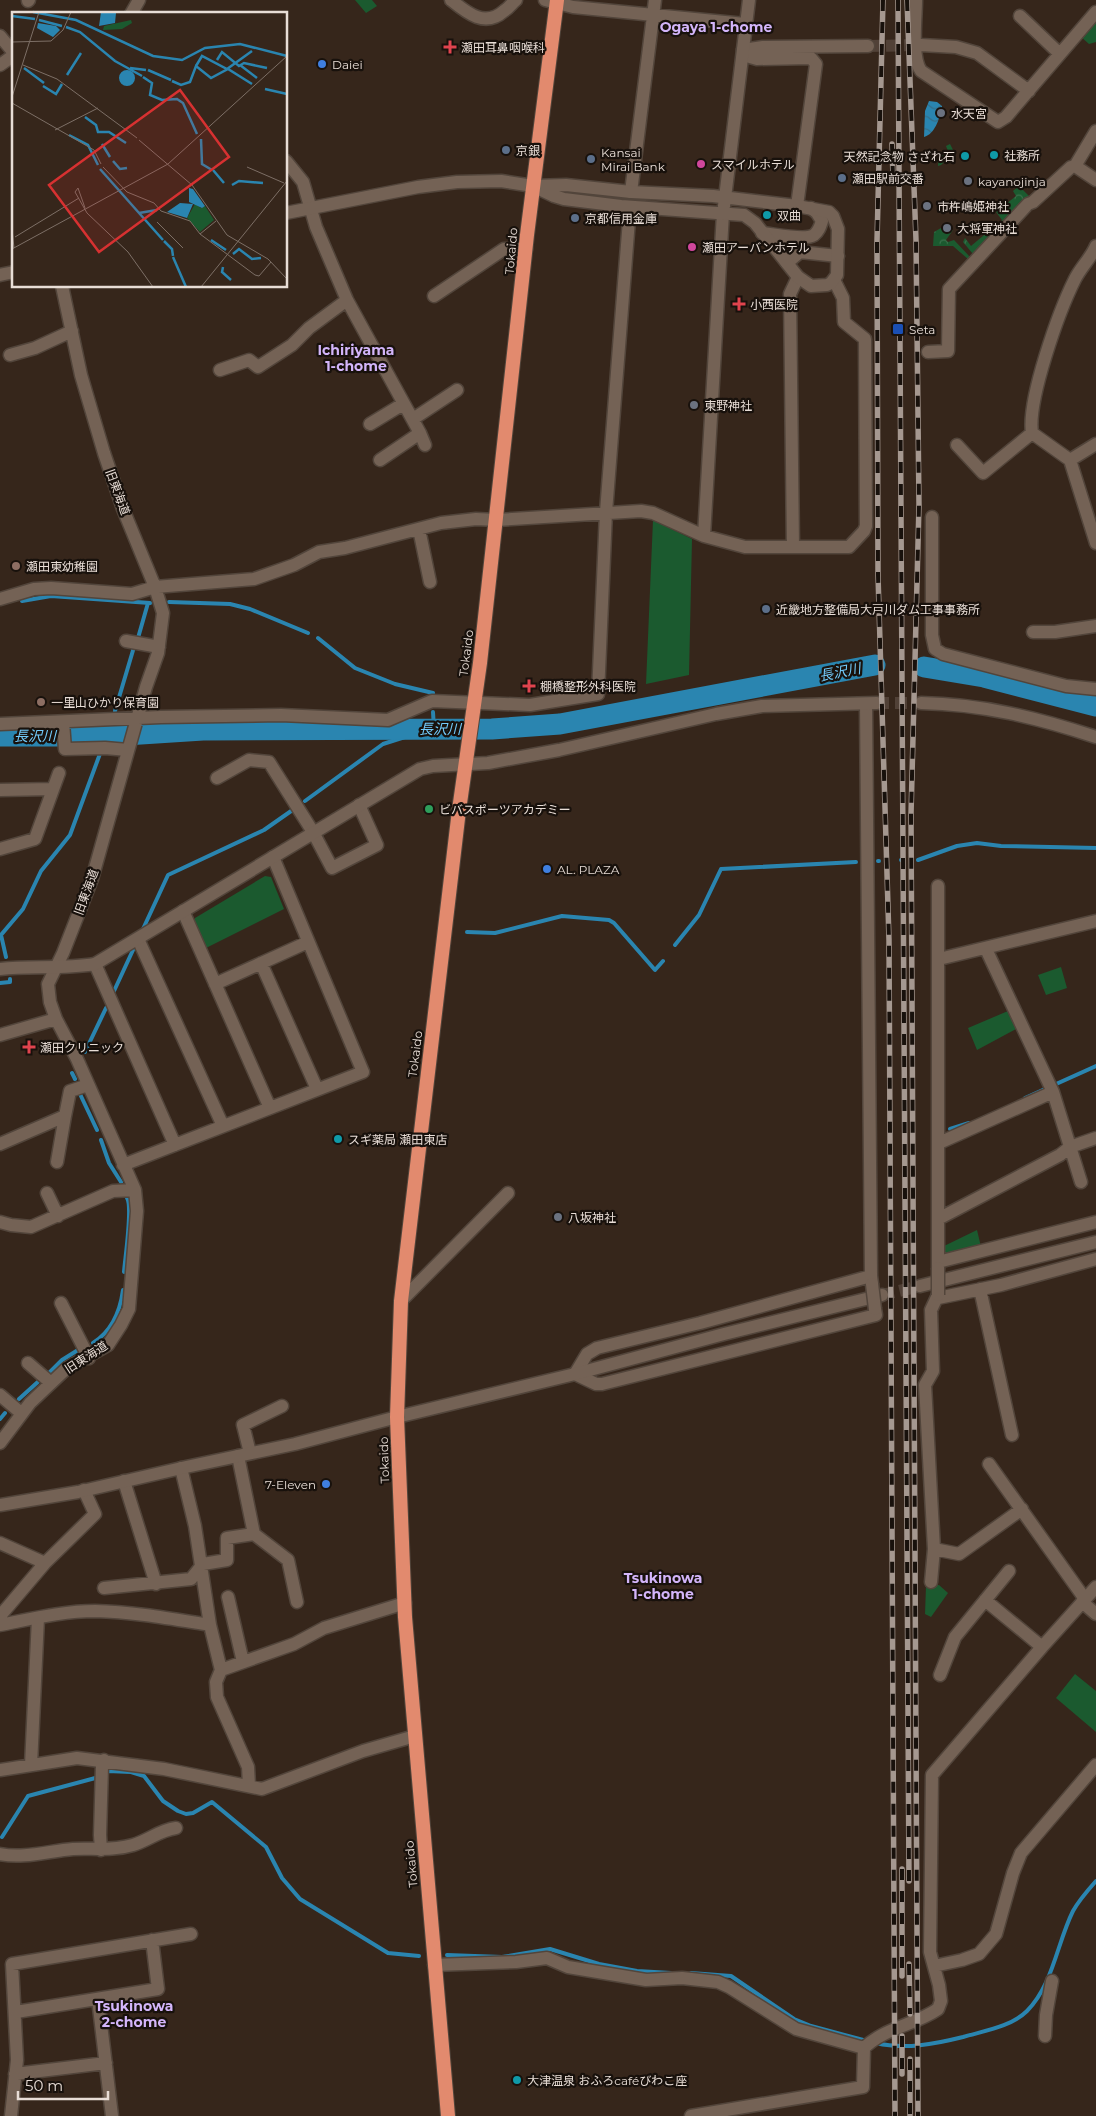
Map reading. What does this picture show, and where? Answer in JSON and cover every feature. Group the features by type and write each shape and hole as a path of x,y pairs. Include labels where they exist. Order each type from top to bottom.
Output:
{"highway":[{"name":"Tokaido","path":"448,2116 404,1602 397,1417 401,1301 458,819 471,740 497,520 553,1"}],"street":[{"path":"132,12 138,0"},
{"path":"451,0 471,15 480,19 489,19 505,11 516,0"},
{"path":"631,192 655,0"},
{"path":"704,536 725,199 749,0"},
{"path":"916,0 917,66 921,71 998,122 1006,117 1096,12"},
{"path":"553,1 573,7 745,24"},
{"path":"1020,16 1060,54"},
{"path":"0,36 12,51"},
{"path":"921,45 956,47 977,54 1029,91"},
{"path":"743,50 772,47 868,46"},
{"path":"743,50 750,57 757,59 811,58 816,64 797,206"},
{"path":"0,65 12,56"},
{"path":"928,352 948,352 949,289 1028,204 1033,202 1070,167 1075,166 1096,131"},
{"path":"288,163 303,182 316,227 347,300 420,432 425,445"},
{"path":"1075,166 1096,180"},
{"path":"288,213 442,184 501,181 533,186 566,185 631,192 687,194 797,206 829,212 833,216 838,229 838,269 834,280 827,285 811,286 798,276 750,218 744,215 630,207 564,199 533,186"},
{"path":"0,724 161,717 281,716 388,720 432,701 530,705 598,694 606,512 630,207"},
{"path":"762,232 805,237 813,236 819,230 822,221 811,208"},
{"path":"1032,433 1032,408 1053,336 1075,279 1096,246"},
{"path":"434,296 504,249 526,249"},
{"path":"787,264 800,252 838,256"},
{"path":"793,547 790,294 798,276"},
{"path":"0,599 34,589 51,588 132,594 155,587 261,577 294,565 319,552 345,548 441,523 476,519 497,520 641,510 653,513 704,536 745,547 849,548 866,526 865,339 844,322 843,298 834,280"},
{"name":"旧東海道","path":"0,1443 21,1412 67,1368 89,1358 108,1346 129,1309 137,1211 135,1190 56,1019 50,1002 48,984 57,967 92,879 159,647 163,612 155,587 123,509 104,453 81,376 62,288"},
{"path":"220,370 249,360 258,367 292,345 309,328 347,300"},
{"path":"10,355 35,348 72,331"},
{"path":"413,420 457,390"},
{"path":"370,424 403,404"},
{"path":"380,460 420,432"},
{"path":"957,445 983,473 1032,433"},
{"path":"1032,433 1070,460 1096,543"},
{"path":"1070,460 1096,444"},
{"path":"932,517 932,635 935,649 943,654 1066,686 1096,689"},
{"path":"419,529 430,582"},
{"path":"1032,632 1055,632 1096,626"},
{"path":"126,642 159,647"},
{"path":"921,703 975,706 1052,722 1096,737"},
{"path":"0,969 29,966 72,968 95,964 420,769 433,766 497,762 600,742 716,714 762,706 785,704 871,704 868,979 872,1280 876,1315 602,1384 596,1384 575,1374"},
{"path":"63,722 65,748 128,750"},
{"path":"217,778 249,760 269,762 313,832 332,868 377,845 359,805"},
{"path":"0,849 35,839 59,773"},
{"path":"0,790 52,789"},
{"path":"123,1165 363,1072 273,857"},
{"path":"931,1582 934,1548 926,1385 934,1371 931,1310 938,1297 938,886"},
{"path":"183,911 270,1108"},
{"path":"939,959 1096,921"},
{"path":"138,939 223,1126"},
{"path":"215,984 308,942"},
{"path":"986,949 1053,1091 1081,1182"},
{"path":"261,963 318,1089"},
{"path":"95,964 175,1145"},
{"path":"0,1035 56,1019"},
{"path":"57,1162 70,1091 88,1085"},
{"path":"939,1143 1053,1091"},
{"path":"0,1144 65,1116"},
{"path":"938,1219 1060,1155 1070,1147 1096,1138"},
{"path":"2,1226 31,1227 112,1191 135,1190"},
{"path":"47,1193 58,1216"},
{"path":"401,1301 508,1193"},
{"path":"938,1265 1096,1222"},
{"path":"920,1286 1096,1242"},
{"path":"938,1297 980,1289 1096,1259"},
{"path":"575,1374 587,1354 598,1348 872,1280"},
{"path":"980,1289 1012,1435"},
{"path":"0,1505 84,1490 295,1444 882,1295"},
{"path":"60,1303 89,1358"},
{"path":"28,1363 51,1383"},
{"path":"0,1395 21,1412"},
{"path":"282,1406 243,1425 244,1455 254,1534 288,1560 297,1602"},
{"path":"989,1464 1084,1600 1096,1614"},
{"path":"181,1468 195,1526 210,1625 221,1670 216,1682 217,1697 248,1767 249,1785"},
{"path":"124,1481 156,1584"},
{"path":"0,1616 45,1563 95,1514 84,1490"},
{"path":"934,1548 959,1554 1022,1509"},
{"path":"104,1588 191,1579 204,1564 228,1560 227,1538 254,1534"},
{"path":"0,1543 45,1563"},
{"path":"940,1675 955,1637 1009,1571"},
{"path":"434,1965 516,1962 547,1958 568,1966 646,1980 682,1978 718,1982 796,2028 868,2044 924,2018 938,2009 941,2001 939,1984 930,1952 932,1775 1042,1646 1096,1587"},
{"path":"228,1597 243,1662"},
{"path":"985,1600 1042,1646"},
{"path":"221,1670 294,1644 310,1641 324,1628 404,1602"},
{"path":"0,1625 96,1611 142,1614 210,1625"},
{"path":"31,1765 38,1618"},
{"path":"0,1770 77,1758 102,1763 164,1769 262,1789 364,1751 415,1736"},
{"path":"102,1763 100,1835 102,1850"},
{"path":"934,1966 979,1954 996,1934 1012,1873 1021,1853 1096,1765"},
{"path":"0,1854 23,1855 74,1849 102,1850 134,1844 162,1830 176,1828"},
{"path":"10,2116 15,2074 16,2012 12,1964 191,1934"},
{"path":"16,2012 158,1989 152,1940"},
{"path":"1045,2036 1046,2015 1052,1981"},
{"path":"98,1999 111,2116"},
{"path":"691,2116 706,2115 863,2087 868,2044"},
{"path":"15,2074 106,2064"}],"green space":[{"path":"355,0 372,0 377,6 366,13"},
{"path":"1096,18 1096,42 1089,44 1080,36"},
{"path":"950,144 954,152 938,166 939,153 942,155 948,151 946,146"},
{"path":"1019,186 1029,196 973,254 963,242 965,238 971,246 1002,220 996,212 1016,196 1013,191"},
{"path":"941,228 946,234 953,230 946,240 948,242 954,240 970,257 968,259 953,246 933,246 934,232"},
{"path":"653,520 692,539 689,675 646,684"},
{"path":"265,876 271,877 284,909 204,949 193,924 195,918"},
{"path":"1061,967 1067,988 1046,995 1038,975"},
{"path":"1008,1011 1016,1029 977,1050 968,1028"},
{"path":"977,1230 982,1251 943,1259 942,1247"},
{"path":"939,1585 948,1593 931,1617 925,1614 926,1586"},
{"path":"1075,1674 1096,1691 1096,1732 1056,1698"}],"water":[{"path":"929,101 937,102 942,106 942,109 934,129 924,137 925,111"}],"waterway":[{"path":"22,601 51,596 150,603"},
{"path":"169,602 230,604 250,609 308,633"},
{"path":"138,638 148,603"},
{"path":"318,638 355,668 395,684 433,693"},
{"path":"115,711 134,647"},
{"name":"長沢川","path":"0,736 110,736 203,730 492,729 560,724 875,665"},
{"name":"長沢川","path":"924,667 984,677 1096,706"},
{"path":"433,712 434,729"},
{"path":"305,801 383,744 430,729"},
{"name":"長沢川","path":"104,745 108,730"},
{"path":"6,957 1,935 23,909 41,871 70,835 101,751"},
{"path":"143,929 168,875 264,830 294,809"},
{"path":"918,860 957,846 977,843 1001,846 1096,848"},
{"path":"675,945 699,915 721,869 856,862"},
{"path":"467,932 495,933 562,916 609,920 614,923 655,970 663,961"},
{"path":"114,991 133,950"},
{"path":"0,983 10,982 10,979"},
{"path":"85,1052 106,1008"},
{"path":"1025,1098 1096,1066"},
{"path":"72,1073 75,1079"},
{"path":"80,1094 97,1130"},
{"path":"950,1129 969,1123"},
{"path":"101,1140 109,1163 121,1182"},
{"path":"124,1272 129,1222 129,1203 127,1198"},
{"path":"93,1343 105,1333 114,1320 120,1306 123,1290"},
{"path":"49,1373 62,1360 78,1350"},
{"path":"19,1399 40,1380"},
{"path":"0,1419 5,1413"},
{"path":"105,1773 108,1771 131,1772 144,1776 163,1801 186,1814 193,1813 212,1802 266,1847 282,1878 300,1899 388,1953 419,1956"},
{"path":"2,1837 28,1796 99,1777"},
{"path":"876,2043 909,2046 942,2042 996,2028 1013,2021 1027,2011 1036,2001 1049,1976 1073,1911 1096,1881"},
{"path":"447,1955 502,1957 550,1949 599,1964 637,1971 671,1973"},
{"path":"691,1973 731,1976 794,2019 811,2026 867,2041"}],"tunnel":[{"path":"868,46 921,45"},
{"path":"877,703 921,703"},
{"path":"882,1295 920,1286"}],"railway":[{"path":"883,0 877,241 878,575 889,940 895,2116"},
{"path":"898,0 909,1881"},
{"path":"907,0 916,240 919,505 911,815 918,2116"},
{"path":"892,144 893,179"},
{"path":"902,1869 902,1976"},
{"path":"909,1964 910,2014"},
{"path":"902,2036 902,2074"},
{"path":"910,2059 910,2116"}],"place":[{"name":"瀬田耳鼻咽喉科","path":"450,47"},
{"name":"Daiei","path":"322,64"},
{"name":"水天宮","path":"941,113"},
{"name":"京銀","path":"506,150"},
{"name":"社務所","path":"994,155"},
{"name":"天然記念物 さざれ石","path":"965,156"},
{"name":"Kansai Mirai Bank","path":"591,159"},
{"name":"スマイルホテル","path":"701,164"},
{"name":"瀬田駅前交番","path":"842,178"},
{"name":"kayanojinja","path":"968,181"},
{"name":"市杵嶋姫神社","path":"927,206"},
{"name":"双曲","path":"767,215"},
{"name":"京都信用金庫","path":"575,218"},
{"name":"大将軍神社","path":"947,228"},
{"name":"瀬田アーバンホテル","path":"692,247"},
{"name":"小西医院","path":"739,304"},
{"name":"Seta","path":"898,329"},
{"name":"東野神社","path":"694,405"},
{"name":"瀬田東幼稚園","path":"16,566"},
{"name":"近畿地方整備局大戸川ダム工事事務所","path":"766,609"},
{"name":"棚橋整形外科医院","path":"529,686"},
{"name":"一里山ひかり保育園","path":"41,702"},
{"name":"ビバスポーツアカデミー","path":"429,809"},
{"name":"AL. PLAZA","path":"547,869"},
{"name":"瀬田クリニック","path":"29,1047"},
{"name":"スギ薬局 瀬田東店","path":"338,1139"},
{"name":"八坂神社","path":"558,1217"},
{"name":"7-Eleven","path":"326,1484"},
{"name":"大津温泉 おふろcaféびわこ座","path":"517,2080"}],"district":[{"name":"Ogaya 1-chome","path":"716,27"},
{"name":"Ichiriyama 1-chome","path":"356,358"},
{"name":"Tsukinowa 1-chome","path":"663,1586"},
{"name":"Tsukinowa 2-chome","path":"134,2014"}]}
